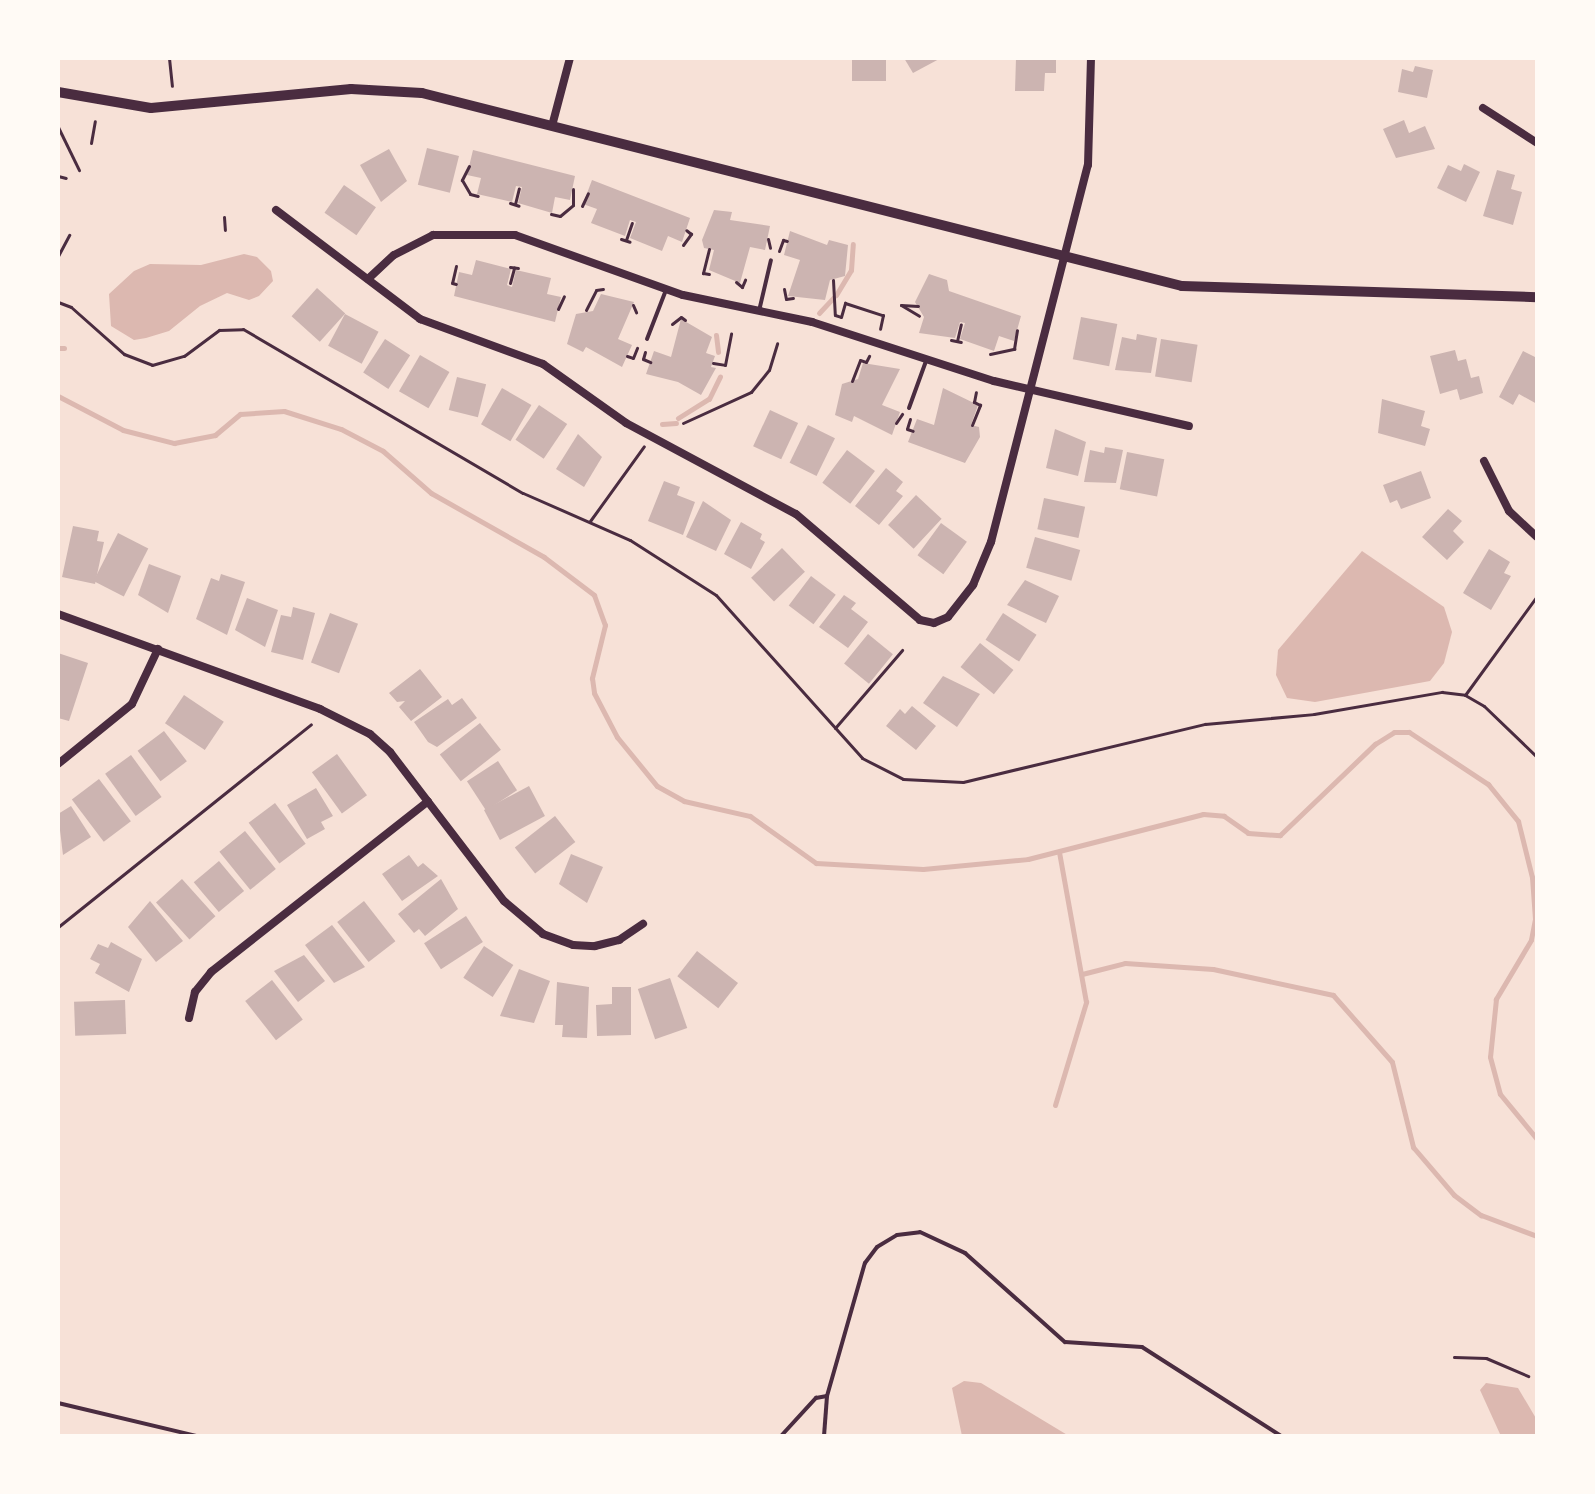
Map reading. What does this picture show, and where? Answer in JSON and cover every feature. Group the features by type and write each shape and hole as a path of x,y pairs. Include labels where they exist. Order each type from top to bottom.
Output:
{"street":[{"path":"552,126 570,58"},
{"path":"276,210 442,330 543,364 626,423 796,514 920,620 934,623 948,617 977,576 1031,390 1090,151 1091,58"},
{"path":"58,92 151,108 388,89 552,126 1065,257 1207,290 1537,297"},
{"path":"1483,108 1537,143"},
{"path":"368,279 420,239 471,232 542,242 666,290 836,329 926,360 1031,390 1189,426"},
{"path":"1484,461 1509,511 1537,537"},
{"path":"58,614 352,723 385,746 504,901 543,934 573,945 595,946 619,940 643,924"},
{"path":"58,764 132,704 158,649"},
{"path":"189,1018 195,992 211,972 428,801"}],"lane":[{"path":"759,311 771,260"},
{"path":"647,339 666,290"},
{"path":"909,408 926,360"},
{"path":"824,1436 827,1396 865,1263 877,1247 897,1235 920,1232 965,1253 1065,1342 1142,1347 1281,1436"},
{"path":"781,1436 816,1398 827,1396"},
{"path":"58,1403 196,1436"},
{"path":"630,1436 671,1436"}],"path":[{"path":"169,58 172,86"},
{"path":"91,143 95,121"},
{"path":"58,127 79,170"},
{"path":"469,166 462,180 470,194 478,196"},
{"path":"58,176 66,178"},
{"path":"515,204 519,188"},
{"path":"551,214 560,216 573,205 573,189"},
{"path":"582,206 588,193"},
{"path":"224,217 225,230"},
{"path":"626,240 632,223"},
{"path":"683,245 691,234 686,230"},
{"path":"58,256 69,235"},
{"path":"771,260 783,240 787,241"},
{"path":"709,249 703,273 709,274"},
{"path":"456,266 452,283 456,284"},
{"path":"510,283 514,268"},
{"path":"736,282 742,287 745,280"},
{"path":"833,280 835,315 841,317 845,303 883,315 883,330"},
{"path":"586,310 596,290 603,289"},
{"path":"784,289 786,299 793,298"},
{"path":"558,309 564,296"},
{"path":"58,302 71,307 124,354 152,365 184,356 219,330 243,329 499,480 590,521 706,586 835,728 879,770 914,782 949,783 1205,724 1314,714 1442,692 1465,695 1496,716 1537,757"},
{"path":"633,305 636,312"},
{"path":"918,306 901,305 919,316"},
{"path":"672,324 681,317 685,320"},
{"path":"956,341 961,324"},
{"path":"990,354 1014,349 1017,330"},
{"path":"713,363 725,365 731,334"},
{"path":"683,423 751,392 769,370 777,343"},
{"path":"627,356 633,358 637,348"},
{"path":"645,352 643,359 650,362"},
{"path":"852,381 860,360 866,362 869,356"},
{"path":"972,425 980,405 974,402 976,392"},
{"path":"909,408 907,429 913,431"},
{"path":"590,521 644,446"},
{"path":"1465,695 1537,596"},
{"path":"835,728 902,650"},
{"path":"58,927 311,724"},
{"path":"1454,1357 1486,1358 1528,1376"}],"shaded area":[{"path":"244,254 257,257 271,271 273,281 259,296 249,300 227,293 200,306 169,331 146,338 134,340 111,326 109,294 134,271 150,264 201,265"},
{"path":"1362,551 1444,607 1452,632 1444,663 1430,681 1315,702 1287,698 1276,675 1278,650"},
{"path":"964,1381 981,1383 1069,1436 962,1436 952,1388"},
{"path":"1486,1383 1518,1388 1537,1420 1537,1436 1500,1434 1480,1390"}],"building":[{"path":"852,58 886,58 886,81 852,81"},
{"path":"904,58 941,58 913,73"},
{"path":"1016,58 1056,58 1056,73 1045,73 1044,91 1015,91"},
{"path":"1415,66 1433,70 1427,98 1398,92 1402,69 1413,72"},
{"path":"1404,120 1409,133 1425,126 1435,149 1396,158 1383,129"},
{"path":"427,148 459,156 450,193 418,185"},
{"path":"389,149 407,181 381,202 360,165"},
{"path":"473,150 575,176 570,200 555,197 552,213 518,203 522,187 516,186 512,202 477,194 481,178 467,175"},
{"path":"1464,164 1480,172 1466,202 1437,188 1448,165 1461,171"},
{"path":"1497,170 1515,175 1511,189 1522,192 1513,225 1483,216"},
{"path":"592,180 690,218 682,242 668,236 662,251 630,238 636,222 630,220 625,236 591,223 597,209 583,204"},
{"path":"344,185 376,207 356,235 324,213"},
{"path":"714,210 732,212 730,220 770,226 765,250 750,247 740,283 709,270 714,250 704,248 702,240"},
{"path":"790,231 827,245 829,240 848,245 845,276 830,280 825,300 788,296 800,260 784,255"},
{"path":"476,260 511,269 507,285 512,287 516,270 551,278 547,294 561,297 555,322 454,296 459,272 472,275"},
{"path":"929,274 947,280 949,291 1021,316 1014,341 999,336 994,351 960,339 965,323 960,322 955,338 919,333 924,317 915,302"},
{"path":"317,288 345,313 320,342 292,316"},
{"path":"601,294 634,302 618,339 632,345 622,367 586,347 583,352 567,344 576,314 593,311"},
{"path":"345,314 379,332 362,364 328,346"},
{"path":"1081,317 1117,324 1109,366 1073,359"},
{"path":"681,319 712,337 706,353 715,356 711,367 716,368 701,395 678,382 646,374 654,351 671,357"},
{"path":"1137,334 1157,338 1151,373 1115,370 1122,337 1136,340"},
{"path":"385,339 410,355 388,389 363,373"},
{"path":"1161,339 1198,345 1192,382 1155,377"},
{"path":"1455,350 1458,361 1466,359 1471,378 1479,376 1483,393 1460,400 1457,389 1440,394 1430,356"},
{"path":"1523,351 1537,358 1537,404 1519,394 1513,405 1499,397"},
{"path":"420,355 449,372 428,408 399,391"},
{"path":"863,363 900,369 882,405 900,412 892,435 854,416 852,422 835,415 842,384 858,379"},
{"path":"457,377 486,384 478,417 449,410"},
{"path":"502,388 531,405 510,441 481,424"},
{"path":"943,388 978,405 971,425 979,427 980,437 965,463 908,442 917,419 934,425"},
{"path":"1382,399 1425,411 1421,426 1430,429 1425,446 1378,433"},
{"path":"539,405 567,424 544,459 516,440"},
{"path":"770,410 798,423 781,459 753,446"},
{"path":"808,425 835,438 817,476 790,463"},
{"path":"1055,429 1086,442 1078,476 1046,468"},
{"path":"578,434 602,457 584,487 556,469"},
{"path":"1105,447 1123,450 1116,483 1084,482 1090,450 1104,453"},
{"path":"847,450 875,471 850,504 822,483"},
{"path":"1127,452 1164,459 1157,497 1120,489"},
{"path":"886,468 903,482 896,491 903,496 879,525 855,506"},
{"path":"1421,471 1431,498 1401,509 1397,500 1390,503 1383,485"},
{"path":"664,481 680,487 677,495 695,502 683,535 648,521"},
{"path":"916,495 942,519 914,549 888,525"},
{"path":"1044,498 1085,507 1078,538 1037,529"},
{"path":"703,501 731,520 716,551 686,537"},
{"path":"1448,509 1462,521 1453,531 1464,542 1447,560 1422,537"},
{"path":"741,522 762,534 760,539 765,542 751,569 724,554"},
{"path":"941,523 967,542 943,574 917,555"},
{"path":"73,526 99,531 97,541 104,542 95,584 62,577"},
{"path":"118,533 148,548 124,597 93,581"},
{"path":"1035,537 1080,550 1071,581 1026,568"},
{"path":"782,548 805,572 774,602 751,578"},
{"path":"1489,549 1510,562 1504,573 1511,576 1491,610 1463,593"},
{"path":"149,564 181,576 168,613 138,595"},
{"path":"221,574 245,582 227,635 196,619 211,578 219,581"},
{"path":"811,576 836,595 813,624 789,606"},
{"path":"1025,580 1059,596 1046,623 1007,605"},
{"path":"844,595 856,603 851,609 868,622 848,648 819,627"},
{"path":"247,598 278,610 265,647 235,630"},
{"path":"293,607 315,613 303,660 271,652 281,615 291,617"},
{"path":"330,613 358,624 339,673 311,662"},
{"path":"1003,613 1037,635 1019,662 986,640"},
{"path":"868,634 893,654 869,684 844,664"},
{"path":"980,643 1013,670 994,694 960,667"},
{"path":"58,653 88,663 69,721 58,718"},
{"path":"420,669 442,697 411,721 399,707 405,701 397,702 389,693"},
{"path":"943,676 980,694 957,727 923,703"},
{"path":"184,695 224,722 205,750 165,723"},
{"path":"462,698 477,718 437,747 428,742 414,722 448,699 452,705"},
{"path":"912,706 936,726 916,750 886,726 900,709 905,714"},
{"path":"480,723 501,750 461,781 440,754"},
{"path":"164,731 187,761 161,781 138,751"},
{"path":"337,754 367,795 342,813 312,772"},
{"path":"131,755 162,797 136,816 105,774"},
{"path":"498,761 517,790 486,811 467,781"},
{"path":"99,779 131,821 104,842 72,799"},
{"path":"529,786 545,816 500,840 484,810"},
{"path":"316,788 333,816 321,822 325,829 307,839 287,805"},
{"path":"275,803 306,844 279,864 249,823"},
{"path":"71,806 91,837 63,855 58,814"},
{"path":"555,816 575,842 535,873 515,847"},
{"path":"245,831 276,869 250,890 219,852"},
{"path":"571,854 603,867 587,903 559,884"},
{"path":"409,855 418,867 423,863 438,876 402,901 382,874"},
{"path":"219,861 244,891 219,912 194,882"},
{"path":"182,879 215,916 189,940 156,902"},
{"path":"441,879 458,909 425,936 419,929 414,933 398,914"},
{"path":"150,901 183,941 156,962 128,927"},
{"path":"364,901 395,941 369,962 337,922"},
{"path":"466,916 483,942 441,969 424,943"},
{"path":"332,925 365,967 334,983 305,945"},
{"path":"111,942 142,959 129,992 95,973 100,964 90,959 98,944 108,948"},
{"path":"484,946 513,965 493,997 463,978"},
{"path":"697,951 738,983 718,1008 677,976"},
{"path":"304,955 325,981 298,1002 274,971"},
{"path":"519,969 550,981 534,1023 500,1016"},
{"path":"670,978 687,1028 655,1039 638,989"},
{"path":"272,980 303,1019 276,1040 245,1001"},
{"path":"557,982 589,987 587,1038 562,1037 563,1025 555,1025"},
{"path":"612,987 631,987 631,1035 597,1036 596,1005 612,1004"},
{"path":"125,1000 126,1034 75,1036 74,1002"}],"waterway":[{"path":"836,295 851,270 853,244"},
{"path":"819,313 833,298"},
{"path":"716,335 718,352"},
{"path":"58,348 64,348"},
{"path":"678,418 709,399 720,376"},
{"path":"58,396 123,430 174,443 215,435 240,414 284,411 341,429 383,451 431,493 544,557 594,595 605,625 592,678 594,693 617,737 657,786 684,801 750,816 816,863 923,869 1028,859 1203,814 1224,816 1248,833 1280,835 1375,744 1394,732 1409,732 1488,784 1518,821 1532,877 1535,919 1531,940 1496,999 1490,1057 1500,1094 1537,1139"},
{"path":"662,424 676,423"},
{"path":"1055,1105 1086,1002 1059,852"},
{"path":"1082,974 1125,963 1213,969 1333,995 1392,1062 1413,1147 1454,1195 1481,1215 1537,1236"}]}
